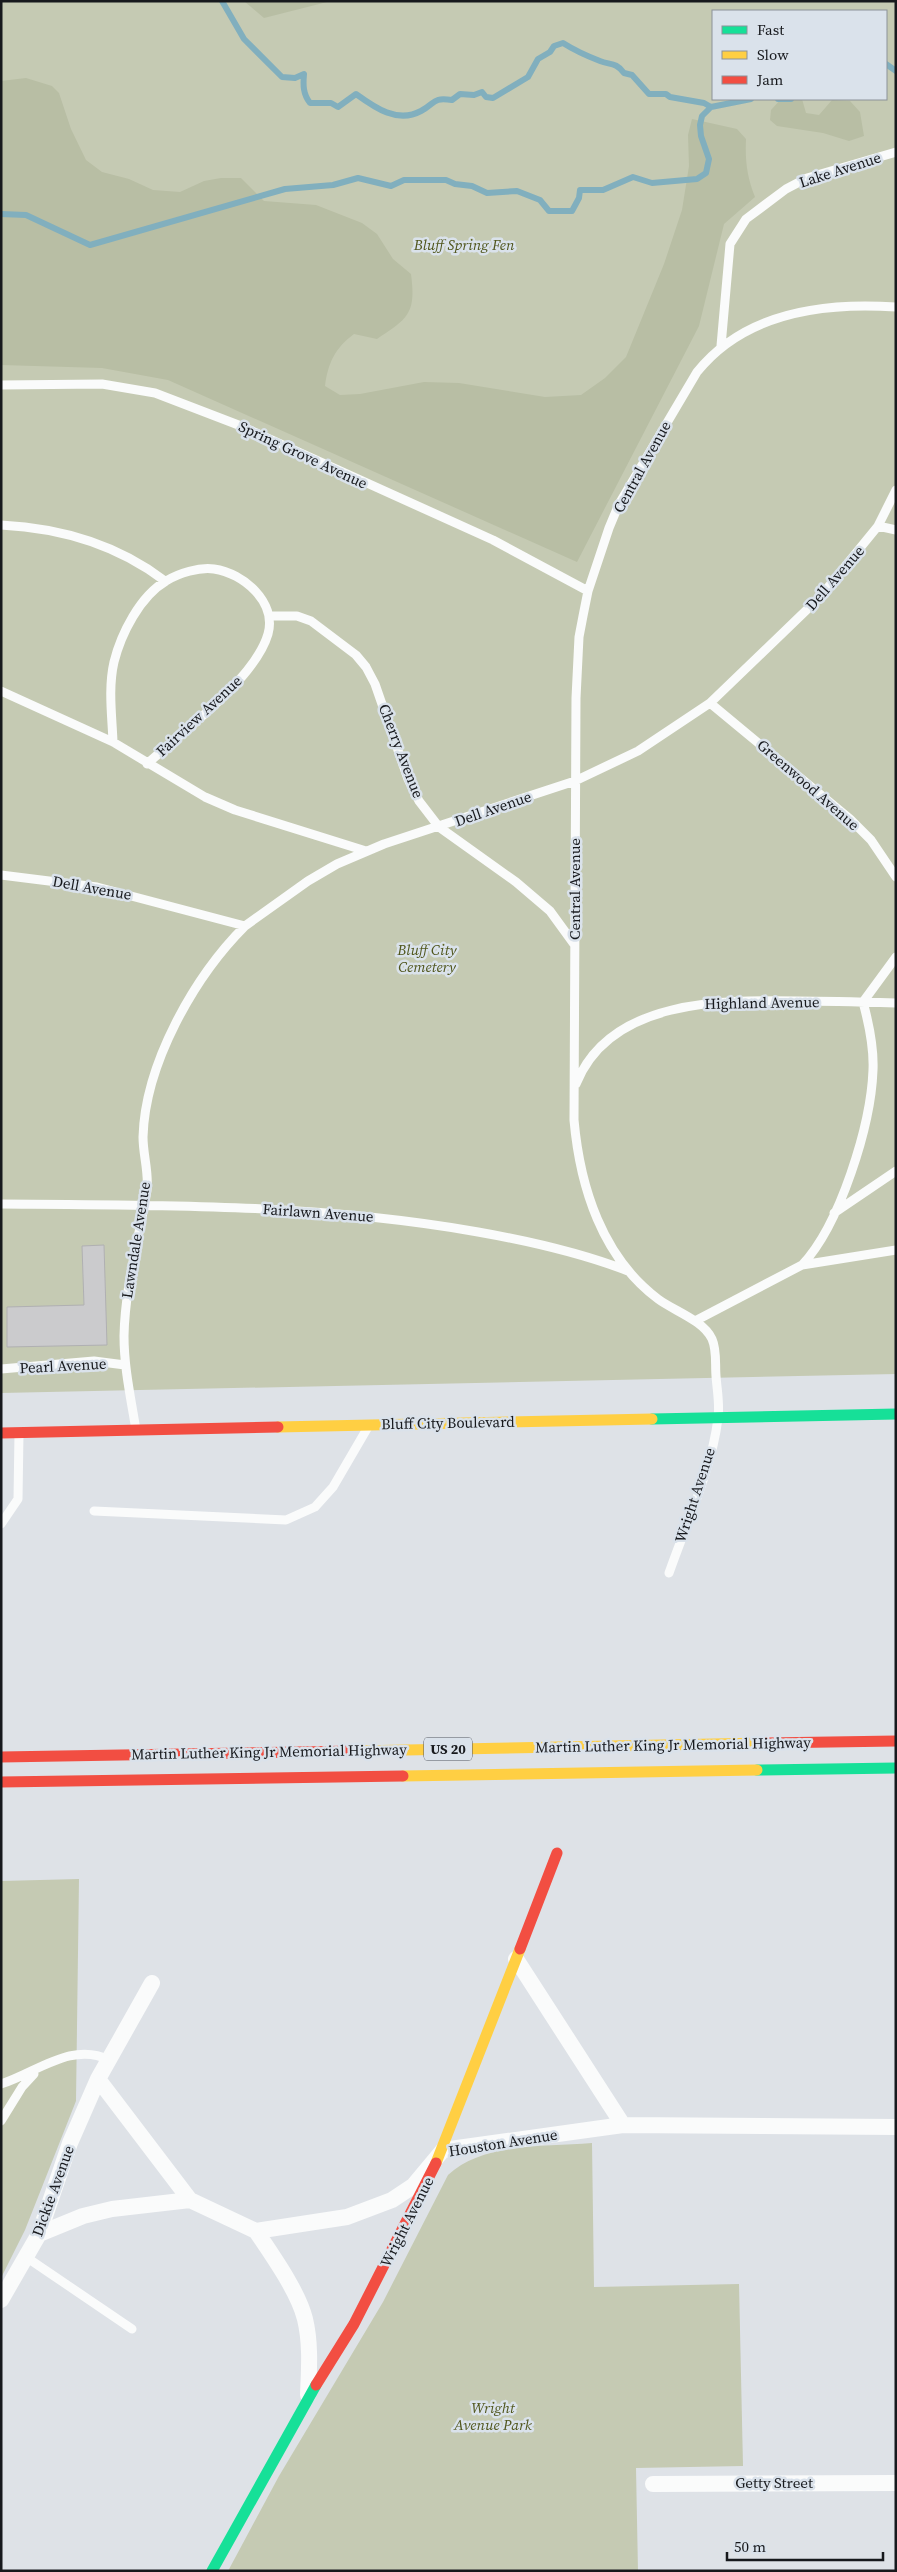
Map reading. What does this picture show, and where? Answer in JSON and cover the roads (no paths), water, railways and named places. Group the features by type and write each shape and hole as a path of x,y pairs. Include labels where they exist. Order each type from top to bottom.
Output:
{"main road":[{"name":"Bluff City Boulevard","path":"1,1433 896,1414"},
{"name":"Martin Luther King Jr Memorial Highway","path":"1,1757 896,1741"},
{"name":"Martin Luther King Jr Memorial Highway","path":"1,1782 896,1768"},
{"name":"Wright Avenue","path":"212,2571 308,2398 354,2324 443,2150 557,1853"}],"street":[{"path":"516,1959 623,2125"},
{"name":"Dickie Avenue","path":"1,2300 38,2234 70,2143 98,2079 152,1983"},
{"path":"98,2079 190,2200 256,2231 282,2270 304,2317 309,2352 308,2398"},
{"name":"Houston Avenue","path":"256,2231 347,2216 392,2200 413,2186 443,2150 623,2125 896,2127"},
{"path":"38,2234 83,2216 112,2208 190,2200"},
{"name":"Getty Street","path":"653,2484 896,2483"}],"lane":[{"name":"Lake Avenue","path":"721,346 730,244 746,219 786,189 807,178 896,152"},
{"name":"Central Avenue","path":"718,1417 714,1346 707,1330 657,1298 628,1271 600,1226 581,1173 574,1120 575,781 579,637 588,591 619,504 697,372 721,346 736,336 782,317 845,306 896,308"},
{"name":"Spring Grove Avenue","path":"1,385 102,384 156,393 241,426 493,540 588,591"},
{"name":"Dell Avenue","path":"1,876 97,887 246,926 308,881 366,851 575,781 638,751 710,703 820,597 878,526 896,490"},
{"path":"1,526 67,535 98,544 144,565 165,581"},
{"path":"878,526 896,530"},
{"path":"113,742 111,682 114,662 133,618 146,598 165,581 179,574 197,570 212,569 228,572 255,591 264,602 269,616"},
{"name":"Fairview Avenue","path":"147,764 246,672 265,642 268,633 269,616"},
{"name":"Cherry Avenue","path":"269,616 297,616 311,621 356,655 366,667 384,706 408,779 419,802 439,827 516,882 550,911 574,944"},
{"path":"1,691 113,742 205,797 235,810 366,851"},
{"name":"Greenwood Avenue","path":"710,703 850,819 871,840 896,877"},
{"name":"Lawndale Avenue","path":"136,1430 125,1365 126,1308 147,1185 143,1138 153,1081 165,1047 196,989 229,943 246,926"},
{"path":"802,1265 815,1251 834,1213 861,1137 873,1070 872,1048 863,1002 896,957"},
{"name":"Highland Avenue","path":"574,1088 581,1070 595,1053 612,1038 630,1026 672,1009 734,1000 896,1003"},
{"path":"834,1213 896,1171"},
{"name":"Fairlawn Avenue","path":"1,1204 144,1205 271,1209 423,1222 596,1258 628,1271"},
{"path":"695,1321 802,1265 896,1250"},
{"name":"Pearl Avenue","path":"1,1369 94,1361 125,1365"},
{"name":"Wright Avenue","path":"670,1573 708,1463 718,1417"},
{"path":"94,1511 286,1520 315,1507 333,1487 369,1425"},
{"path":"1,1524 18,1499 19,1433"},
{"path":"1,2084 38,2070 58,2058 80,2053 99,2055 108,2060"},
{"path":"1,2121 22,2087 38,2070"},
{"path":"26,2256 132,2329"}],"waterway":[{"path":"222,1 244,39 282,77 295,78 304,74 304,89 310,103 331,103 338,107 356,94 378,109 403,116 421,111 437,100 452,100 460,94 474,95 482,92 486,97 493,98 528,77 538,59 550,52 554,46 563,43 590,57 616,65 624,73 632,75 649,94 666,94 670,97 704,103 711,107"},
{"path":"887,65 896,71"},
{"path":"1,214 26,215 90,245 285,189 333,185 358,178 391,186 404,180 446,180 455,184 472,186 487,193 517,191 540,200 549,211 572,211 579,198 580,190 603,190 633,177 652,183 697,179 706,173 709,159 701,136 700,125 702,116 711,107 746,100"}],"park label":[{"name":"Bluff Spring Fen","path":"464,245"},
{"name":"Bluff City Cemetery","path":"427,958"},
{"name":"Wright Avenue Park","path":"493,2416"}]}
